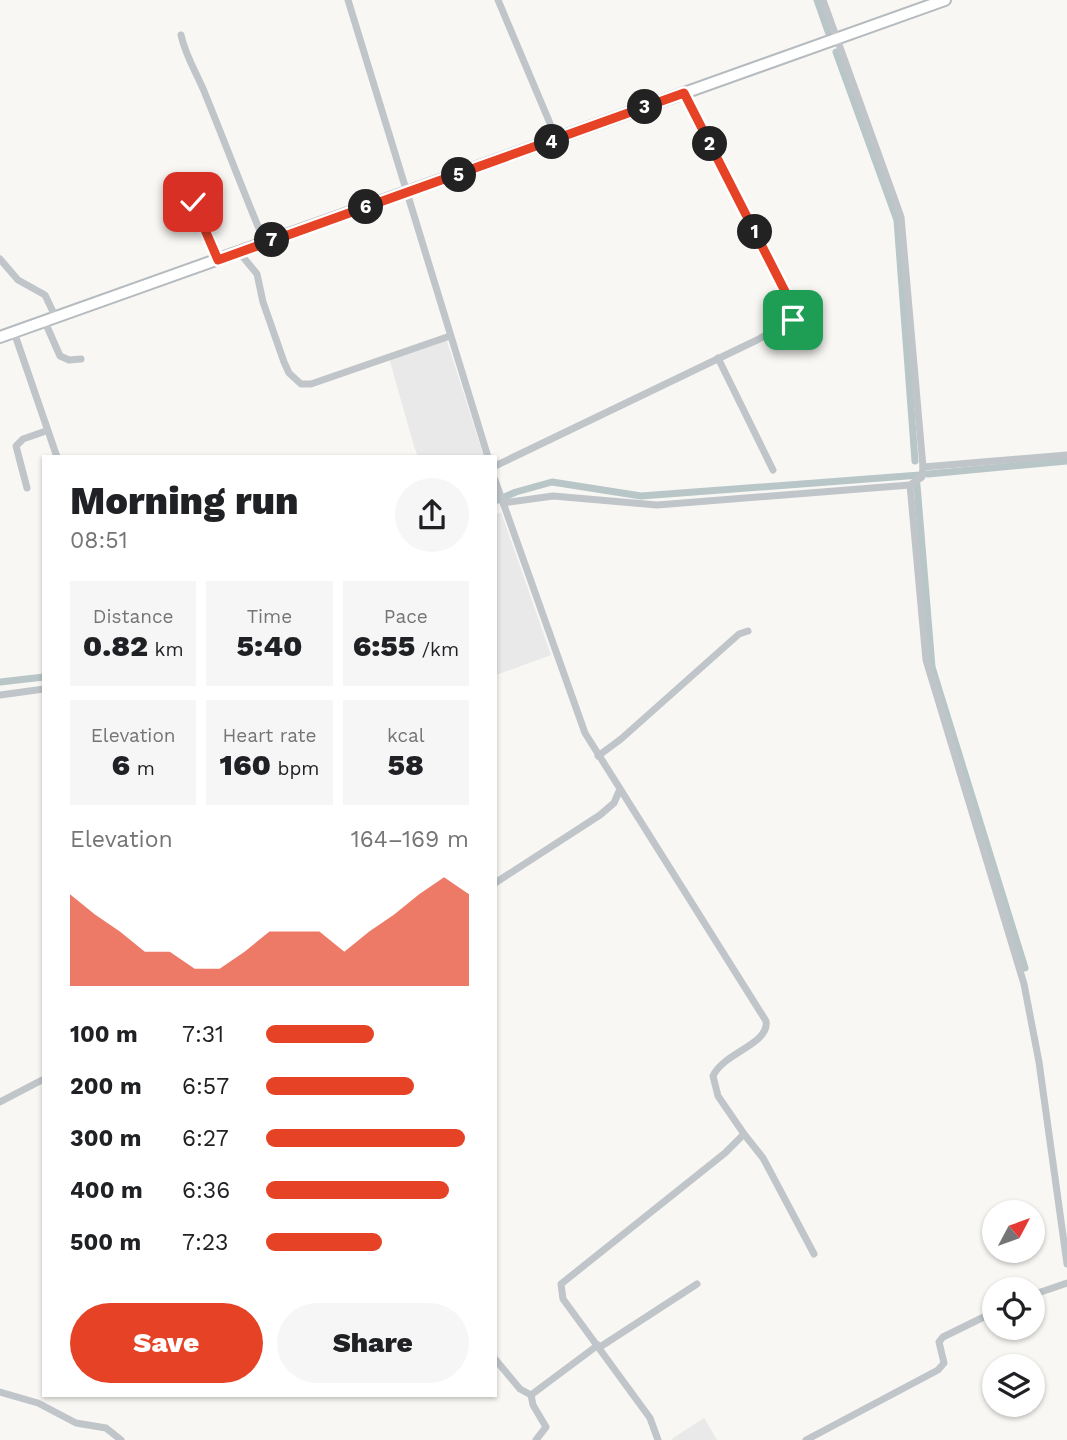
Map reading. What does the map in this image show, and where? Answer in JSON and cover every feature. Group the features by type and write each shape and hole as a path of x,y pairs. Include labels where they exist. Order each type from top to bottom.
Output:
{"main road":[{"path":"0,337 944,0"}],"street":[{"path":"348,0 487,455"},
{"path":"499,0 557,140"},
{"path":"497,510 504,504 553,496 657,505 910,485 922,477 901,217 823,0"},
{"path":"181,36 192,70 204,90 265,243"},
{"path":"497,465 718,358 791,321 796,314 684,93"},
{"path":"193,202 218,260"},
{"path":"239,252 257,274 278,348 289,373 301,384 311,384 450,336"},
{"path":"0,259 18,280 45,295 60,356 69,360 81,359"},
{"path":"14,332 56,455"},
{"path":"718,358 774,470"},
{"path":"27,488 16,446 23,439 46,431"},
{"path":"923,467 1067,455"},
{"path":"910,485 926,660 1024,984 1039,1062 1067,1264"},
{"path":"497,487 572,701 598,756 766,1021 765,1033 723,1061 713,1076 718,1097 763,1158 814,1254"},
{"path":"598,756 621,739 739,634 748,631"},
{"path":"0,695 42,689"},
{"path":"614,803 620,789"},
{"path":"497,882 614,803 628,802"},
{"path":"0,1102 42,1080"},
{"path":"658,1440 650,1418 563,1299 560,1289 563,1282 744,1135"},
{"path":"1045,1291 1067,1283"},
{"path":"531,1395 599,1346 697,1284"},
{"path":"806,1440 939,1370 944,1363 939,1342 943,1337 982,1318"},
{"path":"497,1361 520,1389 531,1395"},
{"path":"0,1392 48,1407 76,1423 106,1428 121,1440"},
{"path":"531,1395 533,1405 546,1427 536,1440"}],"shaded area":[{"path":"446,338 483,455 417,455 389,358"},
{"path":"501,512 551,655 497,675 497,514"},
{"path":"704,1418 717,1440 672,1440 673,1438"}],"waterway":[{"path":"817,0 829,34"},
{"path":"836,52 897,220 915,461"},
{"path":"928,474 1067,461"},
{"path":"497,500 552,482 641,496 920,475"},
{"path":"917,485 932,667 1025,968"},
{"path":"0,682 42,677"}],"route":[{"path":"193,202 218,260 684,93 794,309 796,318 793,320"}]}
